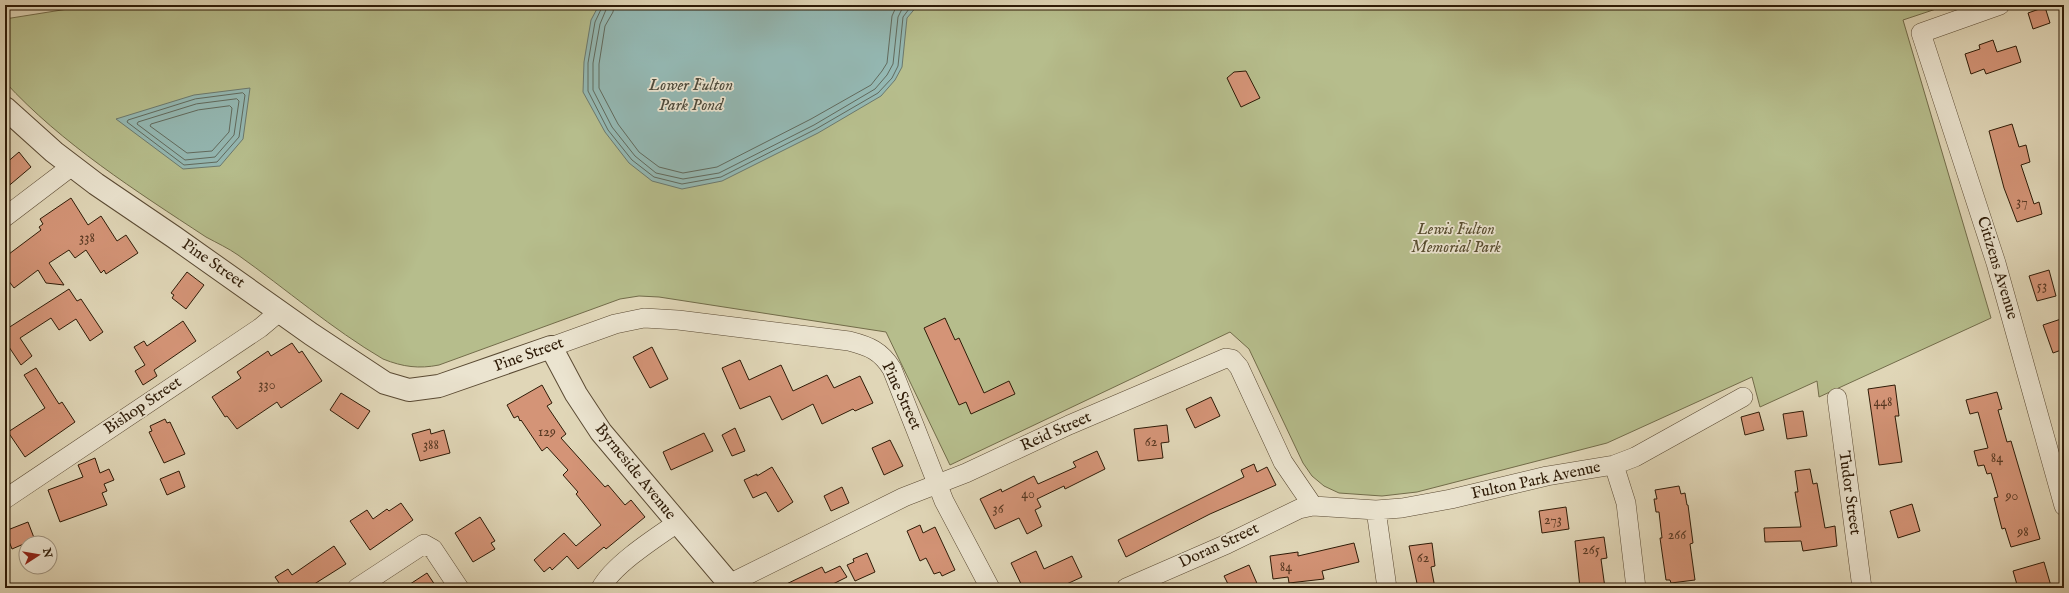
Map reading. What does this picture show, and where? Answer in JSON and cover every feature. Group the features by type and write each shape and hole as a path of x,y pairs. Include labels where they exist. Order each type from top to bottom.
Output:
{"street":[{"name":"Citizens Avenue","path":"2000,5 1921,33 1996,263 2064,506"},
{"name":"Pine Street","path":"5,108 72,166 279,312 376,378 393,386 409,390 428,388 452,382 615,324 644,318 678,320 849,341 868,346 884,357 892,369 944,501 990,588"},
{"path":"5,216 72,166"},
{"name":"Bishop Street","path":"5,499 260,328 279,312"},
{"name":"Byrneside Avenue","path":"552,347 583,406 601,432 731,586"},
{"name":"Reid Street","path":"731,586 904,497 966,474 1069,426 1226,358 1232,359 1239,367 1283,462 1313,506"},
{"name":"Fulton Park Avenue","path":"1313,506 1376,510 1425,505 1547,476 1614,465 1635,457 1743,397"},
{"name":"Tudor Street","path":"1837,398 1862,588"},
{"path":"1614,465 1624,496 1636,588"},
{"name":"Doran Street","path":"1126,588 1227,544 1293,512 1313,506"},
{"path":"1376,510 1386,588"},
{"path":"601,588 606,579 623,564 677,523"},
{"path":"357,588 416,548 426,544 433,549 459,588"}],"green space":[{"name":"Lewis Fulton Memorial Park","path":"93,5 1948,5 1903,20 1991,318 1819,397 1817,381 1760,407 1752,377 1607,443 1417,492 1382,496 1339,493 1324,486 1312,476 1303,463 1249,349 1230,332 950,465 886,332 659,297 639,296 620,299 439,365 425,367 411,366 397,364 383,359 327,322 238,255 206,237 101,166 27,105 5,82 5,19"}],"water":[{"name":"Lower Fulton Park Pond","path":"599,5 918,5 907,18 902,67 895,80 881,96 818,133 722,181 682,189 652,181 629,163 605,132 583,92 584,62 591,20"},
{"path":"250,88 243,139 220,166 183,169 116,119 194,95"}],"building":[{"path":"2045,7 2050,23 2033,29 2028,13"},
{"path":"1993,40 1997,52 2016,46 2021,62 1986,74 1984,69 1971,74 1965,54 1980,49 1979,45"},
{"path":"1246,71 1260,98 1241,107 1227,78 1234,72"},
{"path":"2012,124 2019,147 2026,145 2030,162 2021,165 2034,204 2039,202 2042,214 2017,222 2004,188 1989,131"},
{"path":"19,152 31,167 5,189 5,164"},
{"path":"71,198 88,225 101,216 117,241 126,235 138,253 106,274 104,270 101,273 86,250 75,258 69,250 49,263 64,285 46,283 38,270 14,288 5,276 5,257 41,230 39,227 43,224 40,219"},
{"path":"2049,270 2056,296 2037,301 2029,276"},
{"path":"187,272 204,285 186,309 172,298 174,295 171,293"},
{"path":"69,289 77,301 81,299 103,332 90,341 76,319 59,330 51,318 20,338 32,356 21,365 5,341 5,330"},
{"path":"945,318 955,340 959,338 984,393 1009,381 1015,394 971,414 966,402 959,405 924,328"},
{"path":"2064,318 2064,349 2053,353 2043,325"},
{"path":"183,321 196,341 154,370 157,376 143,385 135,371 145,365 134,347 144,341 147,346"},
{"path":"292,343 299,353 302,351 322,381 281,408 277,402 237,429 227,416 225,417 212,397 241,378 237,372 268,351 271,356"},
{"path":"652,347 668,379 650,388 633,357"},
{"path":"740,360 749,380 781,365 793,391 827,375 834,388 860,376 873,403 855,411 853,409 822,424 813,404 782,420 770,396 740,409 722,368"},
{"path":"36,368 59,404 62,402 75,422 25,457 8,432 45,408 24,375"},
{"path":"542,385 552,403 547,406 566,434 561,438 605,487 608,485 625,505 631,500 645,517 606,549 604,547 578,569 567,556 552,570 550,567 544,572 534,560 564,533 576,546 601,525 576,494 578,492 563,475 568,470 547,447 542,451 518,416 514,418 507,405"},
{"path":"1895,385 1899,416 1895,416 1902,462 1879,465 1868,389"},
{"path":"1997,392 2002,409 1998,410 2007,442 2011,441 2040,539 2011,547 2005,528 2002,529 1994,498 1998,497 1991,473 1987,474 1984,465 1978,466 1974,451 1988,448 1978,412 1970,414 1966,400"},
{"path":"341,393 370,411 358,429 330,410"},
{"path":"1211,397 1220,416 1195,428 1186,409"},
{"path":"1803,411 1807,436 1787,439 1783,414"},
{"path":"1759,412 1764,430 1745,435 1741,417"},
{"path":"165,419 167,423 170,422 185,454 164,463 149,432 152,431 150,426"},
{"path":"1167,425 1169,442 1161,443 1163,458 1138,461 1134,429"},
{"path":"735,428 745,451 732,456 722,435"},
{"path":"430,429 431,434 444,430 450,453 420,461 412,434"},
{"path":"704,433 713,451 671,470 663,452"},
{"path":"890,440 903,466 884,475 872,448"},
{"path":"1097,451 1105,469 1065,489 1064,486 1037,499 1041,507 1035,510 1042,526 1027,534 1019,518 995,529 980,499 1001,489 1002,492 1034,476 1038,484 1076,467 1073,462"},
{"path":"95,458 100,473 109,469 114,480 104,484 107,491 102,493 107,505 60,522 48,490 83,477 78,465"},
{"path":"1254,464 1257,472 1267,467 1276,485 1210,514 1126,557 1118,540 1244,477 1241,470"},
{"path":"772,467 793,502 778,512 766,492 753,498 744,480 757,474 757,476"},
{"path":"1810,469 1813,484 1817,483 1825,528 1835,526 1837,546 1803,551 1801,541 1765,542 1764,528 1801,527 1795,492 1798,492 1795,471"},
{"path":"179,471 185,487 167,495 160,479"},
{"path":"1679,486 1681,494 1685,493 1688,505 1693,543 1690,544 1695,580 1671,583 1670,580 1666,580 1660,538 1662,538 1659,512 1656,512 1654,499 1657,499 1655,490"},
{"path":"842,487 849,503 831,511 824,496"},
{"path":"401,503 413,520 370,550 350,521 367,510 373,519 387,509 389,511"},
{"path":"1912,504 1920,531 1898,538 1890,511"},
{"path":"1566,507 1569,529 1542,533 1539,511"},
{"path":"480,517 495,541 491,543 495,549 473,562 455,533"},
{"path":"28,522 33,535 18,535 18,546 12,549 5,531"},
{"path":"920,525 923,533 935,527 955,570 942,576 940,572 934,574 926,558 920,561 907,531"},
{"path":"1604,537 1607,558 1601,559 1605,588 1580,588 1575,541"},
{"path":"1354,543 1359,562 1322,571 1324,579 1289,583 1288,577 1273,579 1270,556 1298,552 1298,556"},
{"path":"1432,543 1435,566 1431,567 1435,588 1418,588 1409,546"},
{"path":"334,546 346,564 308,588 271,588 279,583 275,577 288,569 292,575"},
{"path":"1036,551 1044,569 1072,556 1082,577 1058,588 1023,588 1011,563"},
{"path":"867,553 875,572 855,581 847,565 854,562 853,559"},
{"path":"2044,562 2051,586 2042,588 2018,588 2013,571"},
{"path":"1249,565 1259,588 1230,588 1224,576"},
{"path":"840,566 847,577 825,588 778,588 822,567 825,573"},
{"path":"427,573 437,588 404,588"}]}
